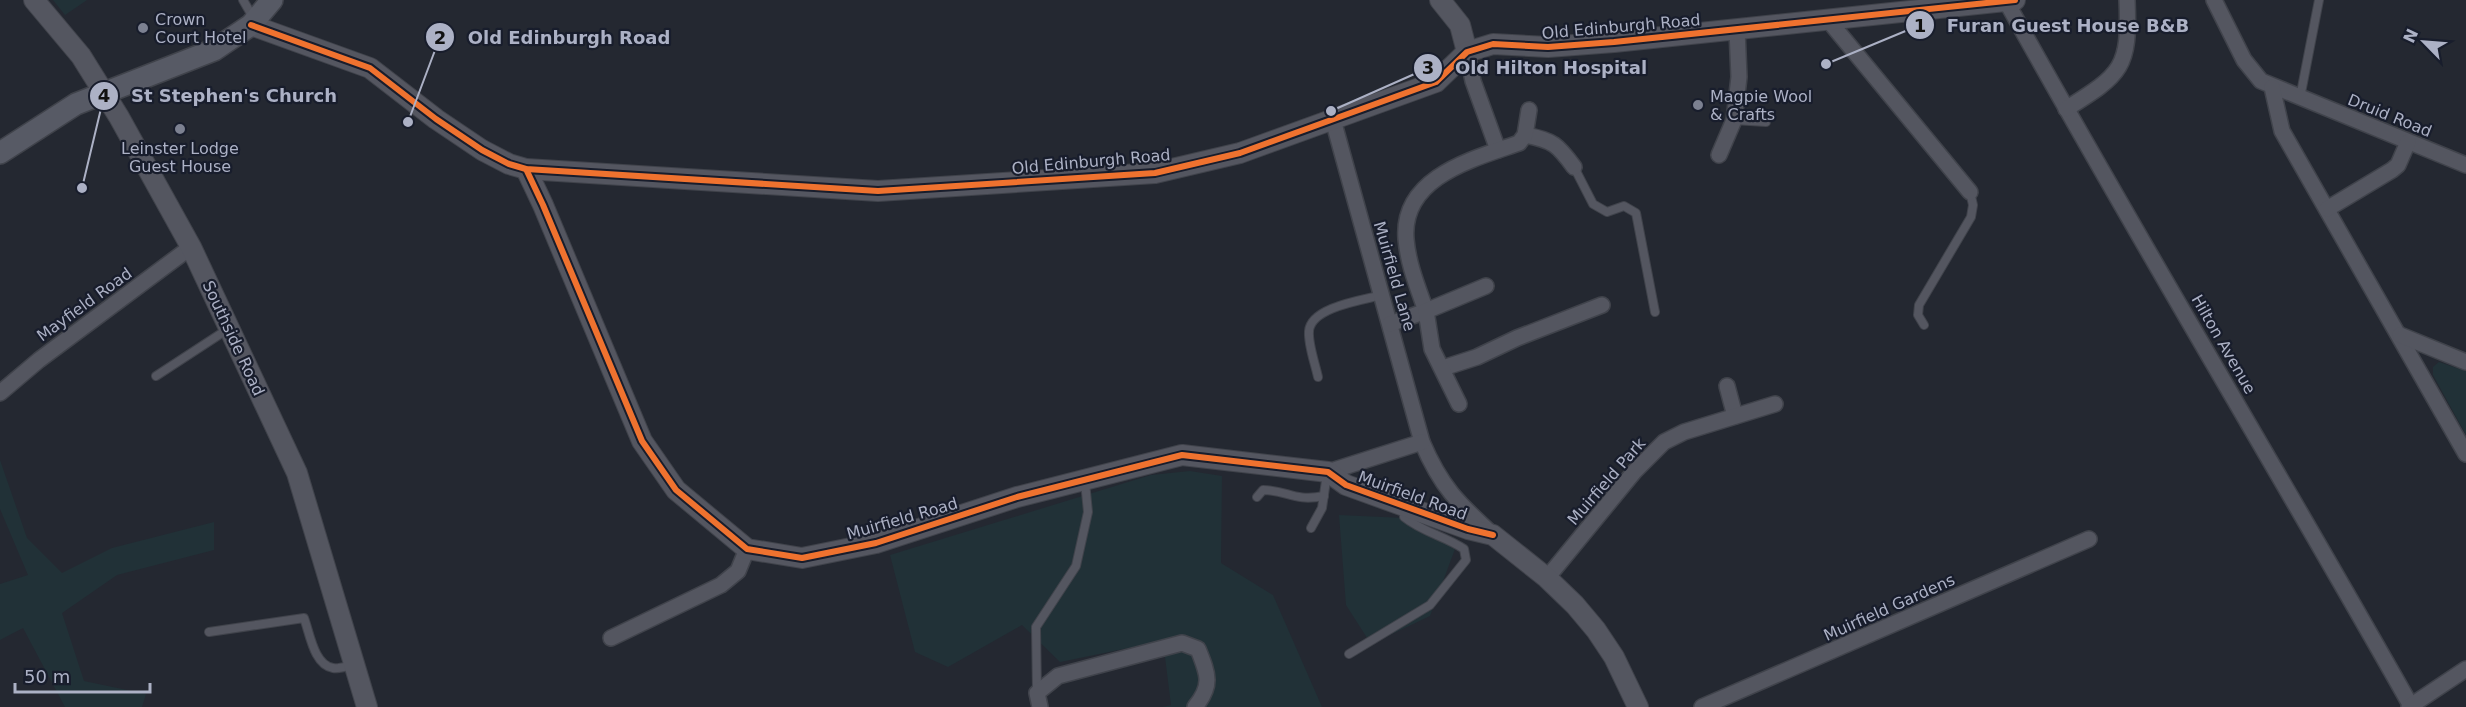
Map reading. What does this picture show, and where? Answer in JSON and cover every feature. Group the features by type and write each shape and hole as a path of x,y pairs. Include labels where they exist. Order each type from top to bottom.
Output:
{"main road":[{"path":"0,153 76,104 104,91 138,81 214,50 253,22 272,0"}],"street":[{"name":"Southside Road","path":"34,0 81,56 104,91 191,247 297,473 367,707"},
{"path":"1440,0 1460,25 1473,81 1498,150"},
{"name":"Old Edinburgh Road","path":"253,22 370,68 436,119 482,150 526,170 878,191 1155,173 1240,153 1436,82 1467,52 1493,45 1548,47 1829,21 2015,0"},
{"path":"2066,109 2104,86 2119,66 2128,45 2127,0"},
{"name":"Druid Road","path":"2214,0 2244,60 2253,73 2272,87 2466,165"},
{"name":"Hilton Avenue","path":"2006,1 2066,109 2342,584 2410,707"},
{"path":"1829,21 1970,192"},
{"path":"1719,155 1734,120 1739,78 1737,30"},
{"path":"2272,87 2282,131 2466,454"},
{"path":"1459,404 1432,349 1426,311 1406,238 1411,206 1428,183 1450,170 1520,143 1525,135 1529,110"},
{"name":"Muirfield Lane","path":"1333,120 1422,442 1432,466 1446,489 1493,535"},
{"path":"1525,135 1541,138 1559,147 1574,167"},
{"path":"2327,209 2392,170 2398,165 2408,142"},
{"path":"526,170 543,205 642,441 676,490 747,549 738,571 721,585 611,638"},
{"name":"Mayfield Road","path":"0,393 39,360 191,247"},
{"path":"1390,324 1486,286"},
{"path":"1443,368 1477,357 1517,338 1602,305"},
{"path":"2400,335 2466,362"},
{"path":"1727,386 1735,416"},
{"name":"Muirfield Park","path":"1547,578 1634,472 1664,442 1684,432 1775,404"},
{"path":"1328,472 1422,442"},
{"name":"Muirfield Road","path":"747,549 802,558 876,543 1017,497 1182,456 1328,472 1346,485 1468,529 1493,535 1547,578 1575,605 1596,630 1614,657 1638,707"},
{"name":"Muirfield Gardens","path":"1702,707 2089,539"},
{"path":"1039,700 1058,676 1182,643 1197,649 1206,668 1208,689 1195,707"},
{"path":"2410,707 2466,669"}],"lane":[{"path":"243,0 253,22"},
{"path":"2300,98 2319,0"},
{"path":"1734,120 1766,123"},
{"path":"1574,167 1593,204 1607,212 1624,206 1636,213 1655,312"},
{"path":"1924,325 1918,315 1920,305 1971,217 1973,205 1970,192"},
{"path":"1318,377 1309,334 1309,327 1316,317 1326,310 1382,295"},
{"path":"156,376 229,328"},
{"path":"1311,528 1322,508 1328,472"},
{"path":"1039,700 1036,627 1076,566 1088,512 1085,480"},
{"path":"1257,497 1263,490 1272,490 1306,500 1324,496"},
{"path":"1349,654 1430,605 1466,560 1464,549 1450,540 1415,527 1404,517 1406,507"},
{"path":"209,632 304,618 318,658 326,665 335,668 355,665"}],"shaded area":[{"path":"53,0 87,0 65,15"},
{"path":"2439,362 2466,371 2466,435 2433,375 2433,367"},
{"path":"0,460 27,538 62,573 112,548 214,522 214,550 117,575 62,613 84,681 146,694 142,707 65,707 23,628 0,640 0,584 28,575 0,509"},
{"path":"1190,471 1222,476 1221,563 1273,595 1322,707 1162,707 1171,705 1163,641 1060,662 1022,625 948,667 915,652 890,555 1151,475"},
{"path":"1339,515 1405,518 1455,549 1430,616 1371,644 1346,605"}],"cycle path":[{"path":"251,25 370,68 436,119 482,150 509,164 526,169 878,191 1155,173 1240,153 1436,82 1467,52 1493,44 1548,47 1614,42 2015,0"},
{"path":"526,169 642,441 676,490 747,549 802,558 876,543 1017,497 1182,455 1328,472 1346,485 1468,529 1493,535"}],"place":[{"name":"Crown Court Hotel","path":"143,28"},
{"name":"Furan Guest House B&B","path":"1826,64"},
{"name":"Magpie Wool & Crafts","path":"1698,105"},
{"name":"Old Hilton Hospital","path":"1331,111"},
{"name":"Old Edinburgh Road","path":"408,122"},
{"name":"Leinster Lodge Guest House","path":"180,129"},
{"name":"St Stephen's Church","path":"82,188"}]}
